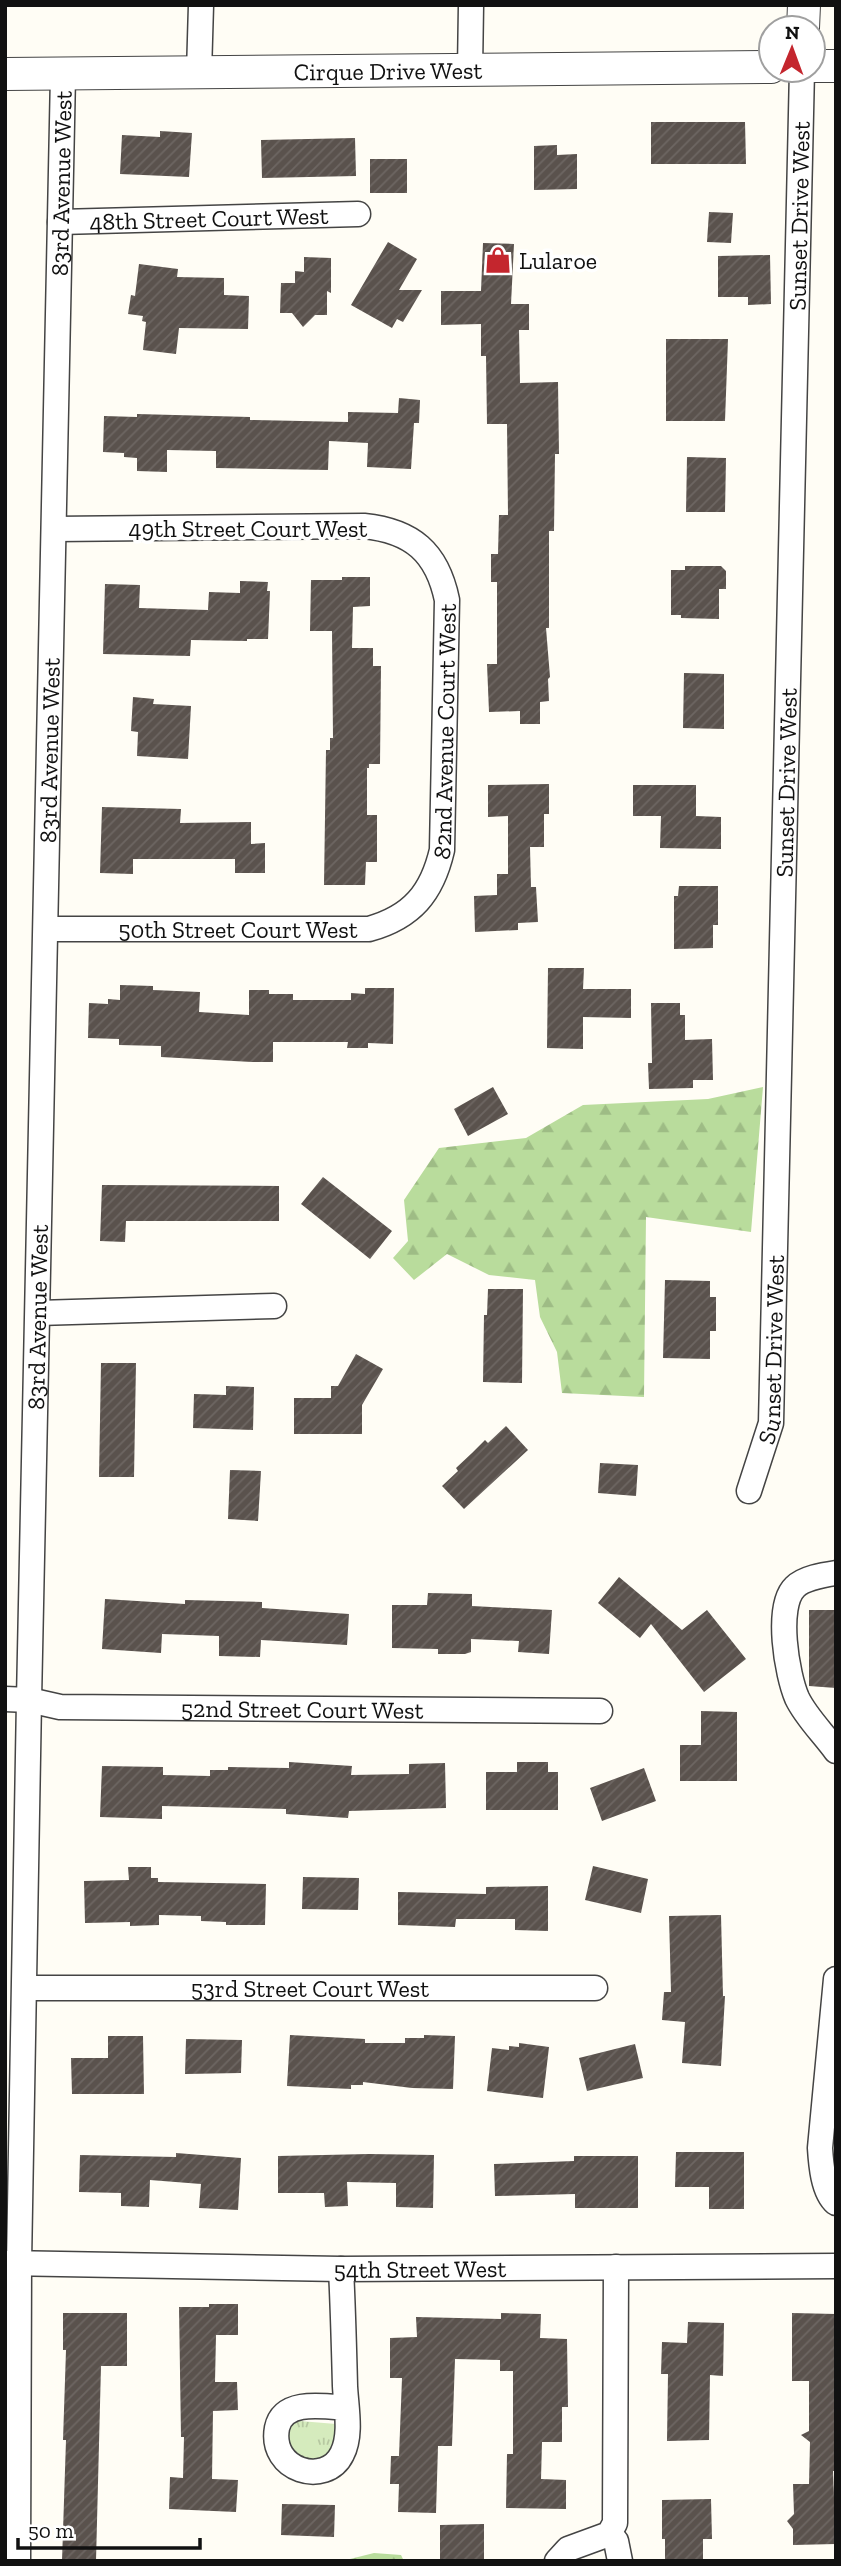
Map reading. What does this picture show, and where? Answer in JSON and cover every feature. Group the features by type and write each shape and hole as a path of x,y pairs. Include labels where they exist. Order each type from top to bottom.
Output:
{"street":[{"path":"199,73 201,5"},
{"path":"470,71 471,5"},
{"name":"Cirque Drive West","path":"5,74 757,67"},
{"name":"83rd Avenue West","path":"18,2561 12,2263 14,2109 24,1988 17,1700 38,1313 63,75"},
{"name":"Sunset Drive West","path":"749,1491 771,1423 802,84"},
{"name":"48th Street Court West","path":"60,222 358,214"},
{"name":"49th Street Court West","path":"54,529 364,526 384,528 403,535 432,560"},
{"name":"82nd Avenue Court West","path":"421,899 437,872 442,850 447,600 443,580 432,560"},
{"name":"50th Street Court West","path":"46,929 369,929 384,925 404,914 421,899"},
{"path":"38,1313 274,1306"},
{"path":"836,1573 796,1586 787,1599 785,1649 797,1696 807,1714 836,1751"},
{"name":"52nd Street Court West","path":"17,1700 60,1707 600,1711"},
{"path":"836,1979 820,2148 821,2164 831,2199 836,2203"},
{"name":"53rd Street Court West","path":"24,1988 594,1988"},
{"name":"54th Street West","path":"12,2263 341,2269 836,2266"},
{"path":"557,2561 568,2549 609,2535 615,2523 616,2267"},
{"path":"341,2269 346,2408"},
{"path":"609,2535 616,2542 620,2561"}],"green space":[{"path":"763,1087 751,1232 646,1217 644,1397 562,1393 557,1352 540,1317 535,1280 489,1275 447,1254 414,1280 393,1258 408,1241 404,1200 439,1148 526,1138 583,1105 708,1099"},
{"path":"300,2421 336,2424 343,2432 324,2460 295,2456 283,2427"},
{"path":"374,2553 401,2555 404,2561 342,2561"}],"building":[{"path":"651,122 745,122 746,164 651,164"},
{"path":"160,131 192,133 189,177 120,174 122,135 160,137"},
{"path":"355,138 356,176 262,178 261,140"},
{"path":"557,145 557,155 577,154 577,189 534,190 534,146"},
{"path":"370,159 407,159 407,193 370,193"},
{"path":"709,212 733,213 731,243 707,242"},
{"path":"388,242 417,259 399,290 422,290 403,322 397,319 392,328 351,305"},
{"path":"483,243 514,244 511,304 529,304 529,330 519,330 520,383 558,382 559,454 555,454 554,531 549,531 549,628 546,628 549,701 540,702 540,724 520,724 520,711 489,712 487,664 497,664 497,582 491,582 491,554 498,554 499,515 508,515 507,424 487,424 486,356 481,356 481,324 441,325 441,291 481,291"},
{"path":"770,255 771,304 748,305 748,297 718,297 718,256"},
{"path":"304,257 331,258 331,293 327,291 327,315 315,315 303,327 292,313 280,313 281,283 295,283 295,271 304,272"},
{"path":"139,264 178,269 177,277 224,278 224,295 249,296 248,329 179,328 176,354 143,350 146,322 142,321 143,316 128,314 131,295 135,296"},
{"path":"666,339 728,339 725,421 666,421"},
{"path":"399,398 420,400 419,423 414,423 411,469 367,467 368,443 329,441 328,470 216,468 216,451 167,450 167,472 137,471 137,458 124,457 124,453 103,452 104,416 137,417 137,414 348,422 348,412 398,413"},
{"path":"687,457 726,458 725,512 686,512"},
{"path":"685,566 721,566 726,571 726,589 719,589 719,619 681,618 681,615 671,615 671,570 685,570"},
{"path":"342,577 370,577 370,606 353,607 352,648 373,648 373,666 381,666 380,764 369,764 367,768 367,815 377,815 377,862 366,862 365,885 324,885 326,750 330,750 330,738 333,738 332,631 310,631 311,580 342,580"},
{"path":"240,581 268,582 268,639 191,640 190,656 103,654 105,584 140,585 139,608 208,610 209,592 240,593"},
{"path":"684,673 724,674 724,729 683,728"},
{"path":"133,697 154,699 153,704 191,706 188,759 137,756 138,732 131,731"},
{"path":"549,784 549,814 544,814 544,847 530,847 531,887 536,887 538,922 518,923 518,930 475,932 474,896 497,895 497,874 508,874 508,816 488,817 488,785"},
{"path":"633,785 696,785 696,816 721,817 721,849 660,848 661,816 633,816"},
{"path":"102,807 181,809 180,823 251,822 251,844 265,843 265,873 235,873 235,859 133,859 133,874 100,873"},
{"path":"679,886 718,886 718,925 713,925 713,948 674,949 674,896 678,896"},
{"path":"548,968 584,968 583,989 631,989 631,1018 583,1017 583,1049 547,1048"},
{"path":"120,985 153,986 153,990 200,992 199,1012 249,1015 249,990 269,990 269,994 293,994 293,1000 351,1000 351,993 365,994 365,988 394,988 393,1044 368,1043 368,1048 347,1048 348,1042 273,1042 273,1062 252,1062 161,1057 161,1046 119,1045 119,1039 88,1038 89,1003 108,1004 108,999 120,1000"},
{"path":"651,1003 680,1003 680,1015 685,1015 685,1040 712,1039 713,1080 693,1080 693,1088 649,1089 648,1063 652,1063"},
{"path":"493,1087 508,1114 468,1136 454,1109"},
{"path":"323,1177 392,1231 370,1259 301,1204"},
{"path":"102,1185 279,1186 279,1221 126,1221 125,1242 100,1241"},
{"path":"665,1280 710,1281 710,1297 716,1297 716,1331 710,1331 710,1359 663,1358"},
{"path":"488,1289 523,1289 522,1383 483,1382 484,1315 487,1315"},
{"path":"356,1354 383,1369 362,1405 362,1434 294,1434 294,1398 331,1398 331,1386 338,1386"},
{"path":"101,1363 136,1363 134,1477 99,1477"},
{"path":"226,1386 254,1387 253,1430 193,1428 194,1394 226,1395"},
{"path":"506,1426 528,1450 464,1509 442,1486 485,1440 488,1443"},
{"path":"600,1463 638,1465 636,1496 598,1493"},
{"path":"230,1470 261,1471 258,1521 228,1519"},
{"path":"619,1577 682,1630 707,1610 746,1659 704,1692 651,1624 640,1638 598,1603"},
{"path":"428,1593 472,1594 472,1606 552,1610 549,1654 518,1652 519,1641 471,1639 471,1652 465,1654 438,1654 438,1649 392,1648 392,1605 427,1605"},
{"path":"105,1599 185,1604 185,1600 262,1602 262,1608 349,1614 347,1645 261,1640 260,1657 219,1656 219,1636 162,1634 161,1653 102,1649"},
{"path":"809,1610 835,1610 836,1688 809,1686"},
{"path":"701,1711 737,1712 737,1781 680,1781 680,1745 701,1745"},
{"path":"289,1762 352,1766 351,1775 409,1774 409,1764 445,1763 446,1808 349,1811 348,1818 286,1814 286,1809 162,1806 162,1819 100,1817 102,1766 163,1767 163,1775 210,1776 210,1770 228,1770 228,1767 289,1768"},
{"path":"517,1762 548,1762 548,1772 558,1772 558,1810 486,1810 486,1772 517,1772"},
{"path":"644,1768 656,1801 602,1821 590,1788"},
{"path":"593,1866 648,1879 641,1913 585,1900"},
{"path":"128,1867 151,1867 151,1878 158,1878 158,1882 266,1884 265,1925 226,1925 226,1922 201,1921 201,1916 159,1915 159,1925 130,1926 130,1922 85,1923 84,1881 129,1880"},
{"path":"303,1877 359,1878 358,1910 302,1909"},
{"path":"548,1886 548,1931 515,1930 515,1919 456,1919 455,1927 398,1925 398,1892 486,1894 486,1887"},
{"path":"721,1915 725,1996 721,2066 682,2063 685,2022 662,2020 664,1992 671,1992 669,1916"},
{"path":"290,2035 365,2039 365,2043 405,2043 405,2038 424,2038 424,2035 455,2036 453,2089 412,2088 363,2082 363,2085 351,2085 351,2089 287,2086"},
{"path":"108,2036 143,2036 144,2094 72,2094 71,2058 108,2058"},
{"path":"186,2039 242,2040 241,2073 185,2074"},
{"path":"519,2043 549,2047 543,2098 487,2091 492,2048 509,2050 509,2046 519,2047"},
{"path":"635,2044 643,2078 587,2091 579,2058"},
{"path":"676,2152 744,2152 744,2209 709,2209 709,2187 675,2187"},
{"path":"176,2153 241,2158 238,2210 199,2208 201,2184 150,2180 149,2207 121,2206 121,2193 79,2192 80,2155 176,2157"},
{"path":"434,2155 433,2208 396,2207 396,2183 347,2182 348,2206 325,2207 324,2193 278,2193 278,2156"},
{"path":"574,2156 638,2156 638,2208 575,2208 575,2194 495,2196 494,2164 574,2161"},
{"path":"209,2304 238,2304 238,2335 216,2335 215,2382 237,2382 238,2410 213,2411 212,2479 238,2480 236,2512 169,2509 170,2477 183,2478 179,2307 209,2307"},
{"path":"63,2313 127,2313 127,2366 101,2366 96,2561 62,2561 66,2440 63,2440 66,2350 63,2350"},
{"path":"501,2313 541,2314 540,2338 567,2339 568,2407 562,2407 562,2442 542,2442 541,2479 566,2480 566,2509 506,2508 507,2454 513,2454 513,2371 500,2371 500,2360 455,2359 452,2446 438,2446 436,2513 398,2512 399,2484 390,2484 391,2456 399,2456 402,2378 390,2378 390,2338 417,2337 416,2317 501,2319"},
{"path":"792,2313 836,2314 836,2471 833,2471 836,2544 793,2545 793,2529 787,2521 794,2514 793,2484 809,2484 810,2442 801,2435 809,2431 809,2381 792,2381"},
{"path":"688,2322 724,2323 723,2376 710,2375 709,2440 667,2441 668,2374 661,2374 662,2342 687,2343"},
{"path":"711,2499 712,2539 703,2539 703,2561 665,2561 662,2500"},
{"path":"282,2504 335,2505 334,2537 281,2535"},
{"path":"484,2524 484,2561 440,2561 440,2525"}],"place":[{"name":"Lularoe","path":"498,260"}]}
